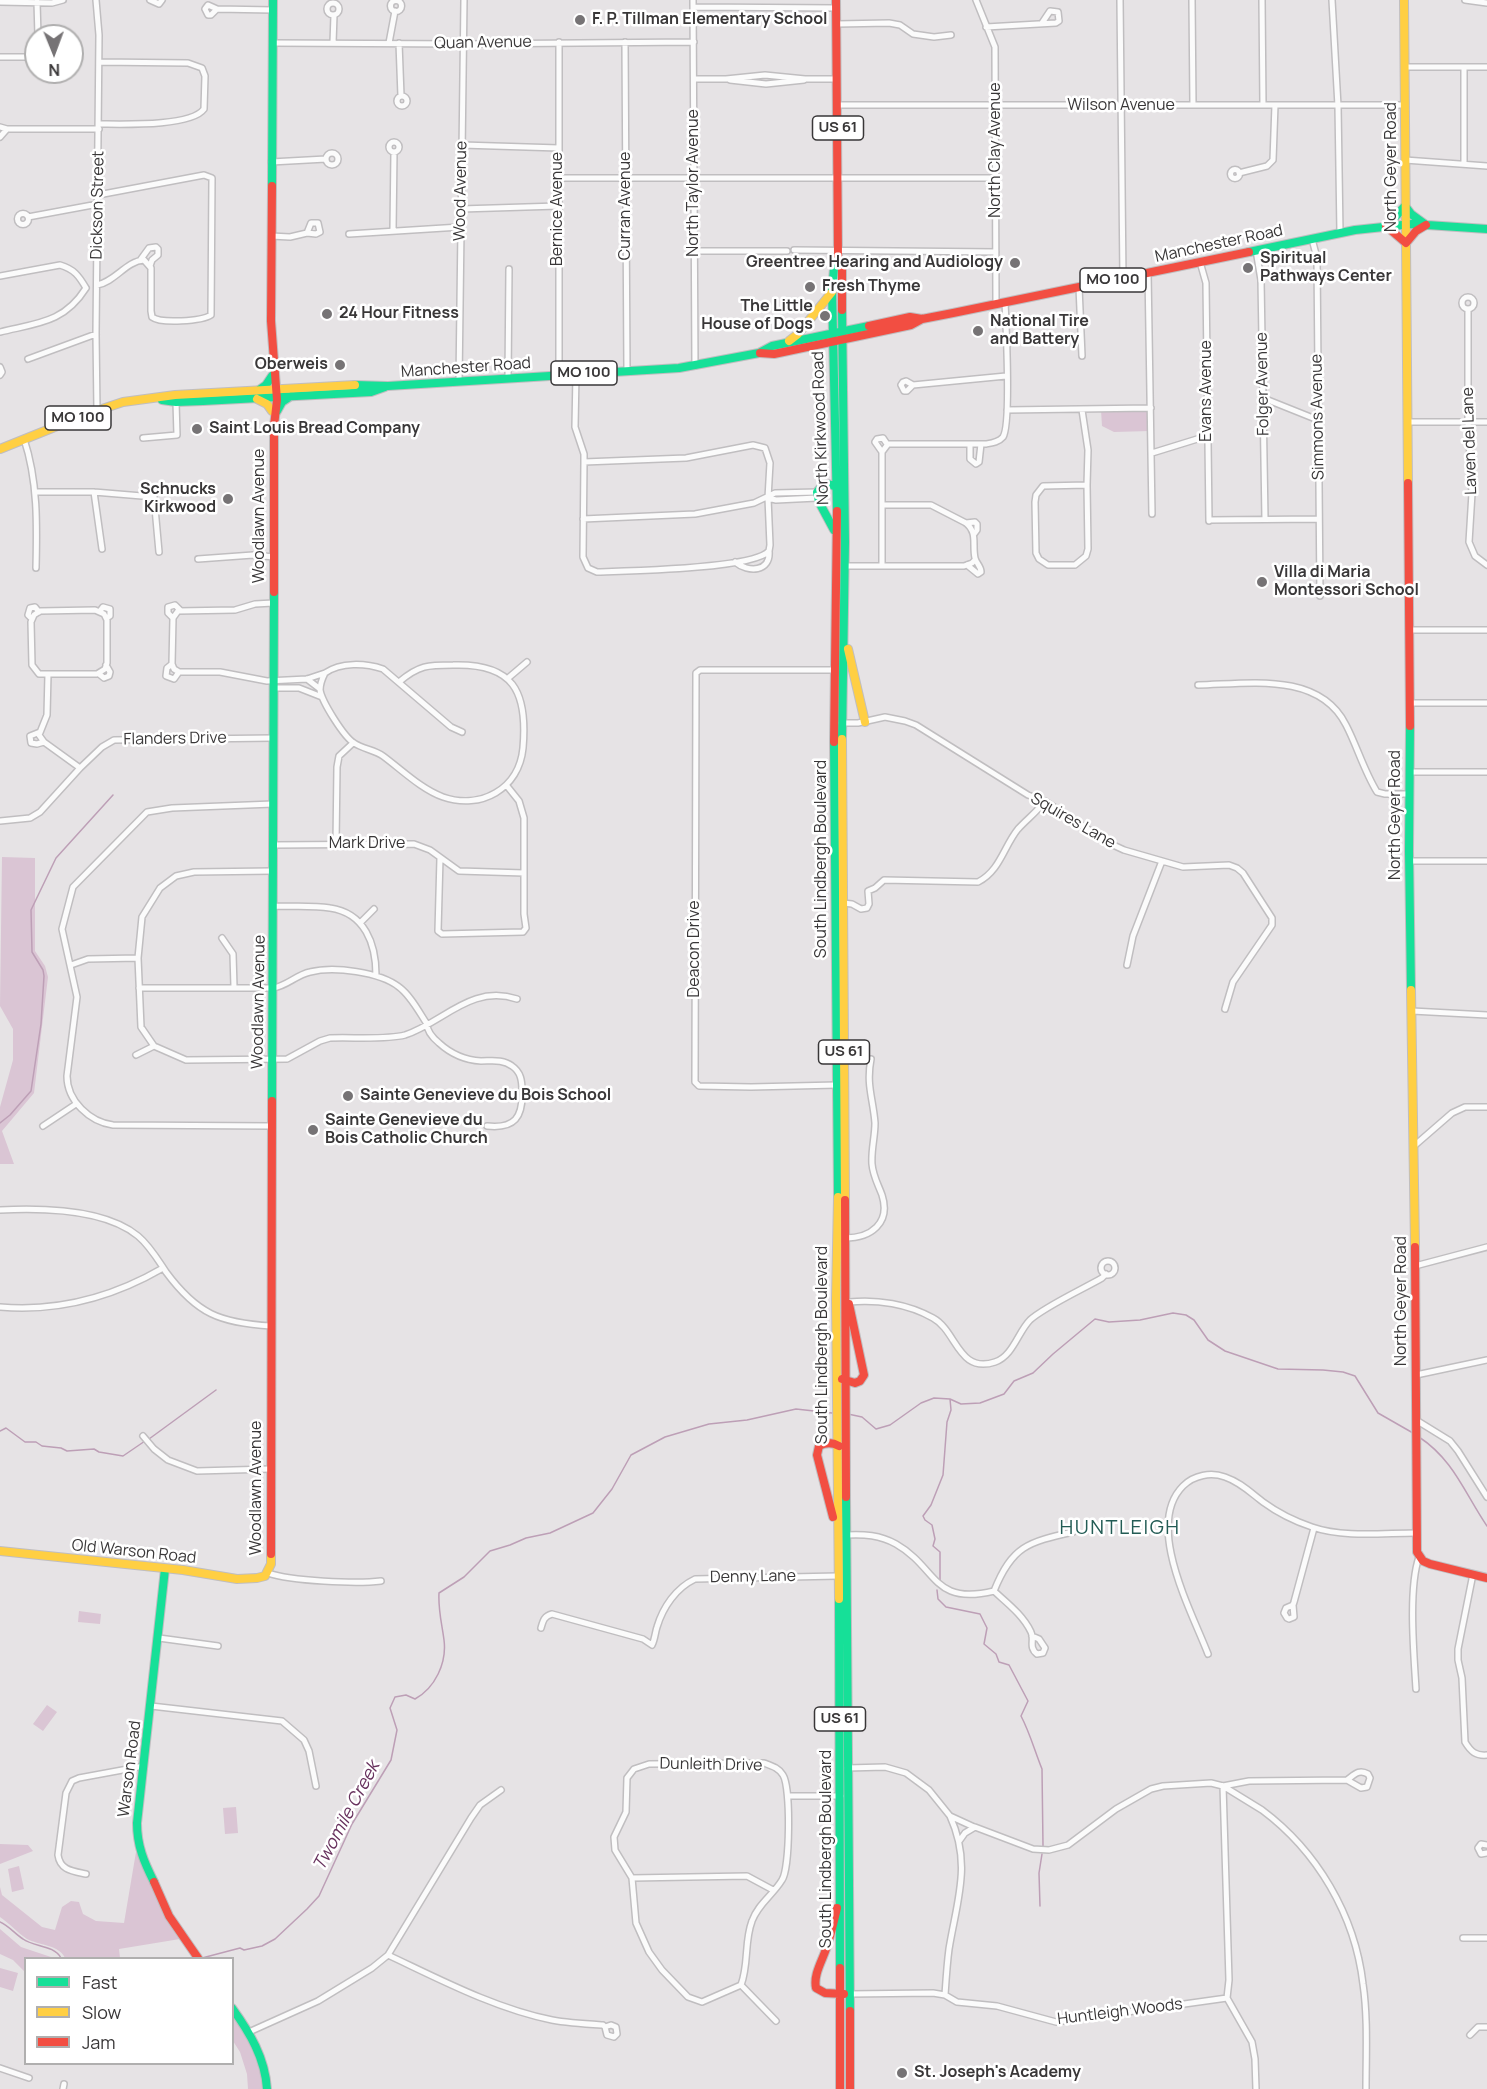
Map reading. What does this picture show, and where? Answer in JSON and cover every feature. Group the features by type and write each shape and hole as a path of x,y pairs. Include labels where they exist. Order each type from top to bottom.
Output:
{"main road":[{"name":"Woodlawn Avenue","path":"266,1574 270,1568 272,1554 270,1468 275,376 271,325 273,0"},
{"name":"North Geyer Road","path":"1404,0 1411,703 1409,861 1414,1146 1416,1533 1419,1557"},
{"name":"North Kirkwood Road","path":"836,4 838,254 842,268 845,492 845,566 841,600"},
{"path":"1405,206 1411,214 1426,225 1416,231 1406,243 1386,226 1405,206"},
{"name":"Manchester Road","path":"158,399 176,402 254,398 274,393 371,384 388,386 695,366 759,353 774,354 910,318 922,319 1340,232 1405,225 1487,228"},
{"name":"North Kirkwood Road","path":"838,254 832,291 832,411 841,600"},
{"path":"786,343 798,333 832,291"},
{"name":"Manchester Road","path":"759,353 772,346 786,343 832,338"},
{"path":"254,398 267,404 274,411 292,392 275,376 259,390"},
{"name":"Manchester Road","path":"0,449 124,402 176,395 259,390 274,393"},
{"path":"832,483 845,492 837,496 817,495 824,485 832,483"},
{"path":"817,495 830,517 837,542"},
{"name":"South Lindbergh Boulevard","path":"840,2089 836,1371 839,723 845,629 841,600"},
{"name":"South Lindbergh Boulevard","path":"841,600 835,670 839,723 843,903 849,2089"},
{"path":"845,629 865,722"},
{"path":"836,1371 845,1381 852,1384 858,1383 865,1371 856,1344 849,1302 844,1289"},
{"path":"837,1532 817,1455 819,1446 831,1442 845,1454"},
{"name":"Old Warson Road","path":"0,1551 253,1579 266,1574"},
{"path":"1419,1557 1424,1563 1487,1578"},
{"name":"Warson Road","path":"165,1569 137,1822 137,1840 141,1855 169,1916 197,1957"},
{"path":"840,1896 827,1946 815,1978 816,1988 820,1991 849,1994"},
{"path":"234,2011 249,2032 266,2071 267,2089"}],"street":[{"path":"0,2 52,3 63,0"},
{"name":"Dickson Street","path":"96,0 99,35 97,411"},
{"path":"150,0 159,4 162,0"},
{"path":"389,43 395,11 390,4 395,0"},
{"name":"Wood Avenue","path":"459,382 464,0"},
{"name":"North Taylor Avenue","path":"693,0 695,366"},
{"name":"North Clay Avenue","path":"976,0 995,47 996,304"},
{"path":"1120,0 1123,278"},
{"path":"1192,0 1193,105"},
{"path":"1262,0 1263,105"},
{"path":"1332,0 1338,106 1340,232"},
{"path":"1465,0 1487,3"},
{"path":"38,2 38,24"},
{"path":"693,7 836,4"},
{"path":"217,9 273,10"},
{"path":"333,43 334,15"},
{"path":"837,24 890,23 900,25 913,34 934,37 951,35"},
{"path":"986,27 1042,23"},
{"name":"Bernice Avenue","path":"559,42 559,375"},
{"name":"Curran Avenue","path":"625,42 627,371"},
{"name":"Quan Avenue","path":"273,43 694,42"},
{"path":"399,44 401,96"},
{"path":"0,57 24,56"},
{"path":"0,127 7,129 152,124 201,113 205,104 205,76 202,68 188,63 99,62"},
{"path":"1405,67 1487,67"},
{"path":"1464,67 1464,164"},
{"path":"694,79 726,79 766,84 837,79"},
{"name":"Wilson Avenue","path":"837,105 1405,105"},
{"path":"1239,173 1268,166 1273,160 1275,105"},
{"path":"0,137 7,129"},
{"path":"462,145 559,148"},
{"path":"393,230 394,152"},
{"path":"271,162 326,159"},
{"path":"1405,160 1487,166"},
{"path":"86,288 104,284 141,260 149,248 156,247 158,255 150,266 152,317 160,321 210,317 212,311 212,178 204,175 98,195"},
{"path":"558,178 995,178"},
{"path":"28,217 98,204"},
{"path":"461,209 558,206"},
{"path":"349,234 460,227"},
{"path":"271,236 290,237 308,233"},
{"name":"Simmons Avenue","path":"1312,239 1317,258 1320,596"},
{"name":"Folger Avenue","path":"1256,250 1261,280 1265,519"},
{"path":"695,251 791,251 838,254 996,252"},
{"path":"141,260 147,261 150,266"},
{"name":"Evans Avenue","path":"1200,262 1206,283 1209,521 1265,519"},
{"path":"0,276 60,265 76,272 86,288"},
{"path":"508,379 509,269"},
{"path":"1148,272 1152,514"},
{"path":"1079,287 1082,356"},
{"path":"0,333 64,313 73,307 86,288"},
{"path":"887,444 981,444 1000,440 1004,435 1007,410 1005,302"},
{"name":"Laven del Lane","path":"1468,309 1468,422 1472,493 1469,543 1475,556 1487,565"},
{"path":"28,358 96,334"},
{"path":"0,367 2,372 0,375"},
{"path":"576,374 575,427 584,454 584,557 588,568 597,572 711,566 758,558 769,551"},
{"path":"913,385 1006,376"},
{"path":"1263,398 1318,420"},
{"path":"143,438 177,435 176,402"},
{"path":"1007,410 1151,408"},
{"path":"1083,410 1088,450 1088,549 1086,556 1075,566 1048,565 1036,553 1036,495 1043,486 1087,485"},
{"path":"1407,422 1487,422"},
{"path":"1152,453 1207,436"},
{"path":"882,452 875,442 883,438 887,444"},
{"path":"24,439 31,461 35,492 36,568"},
{"path":"882,566 882,452 887,444"},
{"path":"970,444 970,459 976,464 979,462 981,444"},
{"path":"584,462 686,458 753,445 765,448 770,463 768,498 770,558 762,567 750,569 735,562"},
{"path":"35,492 94,492 153,497 159,552"},
{"path":"94,492 102,549"},
{"path":"583,519 695,514 768,498 775,493 817,495"},
{"path":"882,505 931,506 966,523 974,534 975,560 981,567 981,572 974,573 967,565"},
{"path":"1265,519 1320,519"},
{"path":"198,559 237,555 274,556"},
{"path":"845,566 967,565 975,560"},
{"path":"273,603 255,604 235,609 180,610 174,614 173,618 172,664 174,669 179,672 220,672 300,688 322,697"},
{"path":"173,618 168,613 168,607 175,604 180,610"},
{"path":"35,615 103,615 106,665 99,674 48,674 39,674 33,668 35,615"},
{"path":"1410,630 1487,630"},
{"path":"507,679 527,662"},
{"path":"172,664 167,668 166,676 174,679 179,672"},
{"path":"325,673 320,689 322,697 333,717 353,743 380,754 423,787 442,797 466,800 491,796 507,786 520,767 524,741 521,700 507,679 497,671 485,666 452,664 424,665 399,682"},
{"path":"273,684 307,679 336,667 366,665 383,669 451,727 462,732"},
{"name":"Deacon Drive","path":"835,670 700,670 696,673 695,1082 699,1086 751,1087 837,1084"},
{"path":"48,674 47,716 39,735 44,742 80,768"},
{"path":"307,679 320,689"},
{"path":"1198,685 1288,685 1315,694 1332,705 1344,722 1377,792 1385,795 1410,794"},
{"path":"1411,703 1487,703"},
{"name":"Squires Lane","path":"839,723 865,722 885,717 905,720 1028,795 1044,801 1111,844 1191,868 1229,865 1244,873 1272,918 1272,925 1233,982 1225,1009"},
{"path":"40,732 30,736 31,743 44,742"},
{"name":"Flanders Drive","path":"0,820 30,818 40,812 80,768 102,747 114,741 273,738"},
{"path":"336,844 337,767 339,756 353,743"},
{"path":"1410,772 1487,772"},
{"path":"440,858 438,931 442,934 523,932 526,928 524,818 519,801 507,786"},
{"path":"843,903 852,904 861,909 867,908 868,891 884,880 978,882 987,877 1001,858 1010,839 1037,813 1044,801"},
{"path":"271,1126 113,1125 98,1121 76,1104 67,1082 77,997 62,929 74,887 147,812 172,808 273,804"},
{"name":"Mark Drive","path":"273,845 414,844 423,846 459,872 524,873"},
{"path":"1127,965 1132,938 1162,861"},
{"path":"1409,861 1487,861"},
{"path":"273,871 194,872 176,876 160,888 142,917 138,957 141,1027 154,1046 186,1060 287,1059 330,1038 405,1035 455,1007 476,999 509,997 517,999"},
{"path":"273,906 331,908 347,914 360,923 374,946 376,975"},
{"path":"360,923 374,909"},
{"path":"222,938 232,954 234,987"},
{"path":"71,965 88,959 138,957"},
{"path":"139,988 273,988 284,986 302,975 326,969 376,975 400,987 427,1024 434,1039 451,1053 471,1060 505,1062 518,1072 522,1080 523,1105 519,1115 513,1123 506,1126 487,1126"},
{"path":"1412,1011 1487,1015"},
{"path":"136,1055 154,1046"},
{"path":"845,1238 863,1237 870,1233 879,1225 884,1210 882,1194 874,1178 872,1163 875,1122 869,1091 871,1059"},
{"path":"44,1126 76,1104"},
{"path":"1414,1146 1452,1113 1464,1107 1487,1107"},
{"path":"0,1210 57,1212 103,1219 121,1225 137,1235 155,1255 180,1292 196,1306 214,1316 246,1325 271,1326"},
{"path":"1415,1266 1487,1247"},
{"path":"0,1307 47,1308 89,1300 140,1281 163,1268"},
{"path":"849,1302 880,1301 916,1310 936,1319 962,1354 977,1364 996,1362 1012,1348 1030,1320 1106,1274"},
{"path":"1416,1375 1487,1360"},
{"path":"1416,1424 1450,1441 1487,1497"},
{"path":"143,1436 168,1460 198,1471 270,1468"},
{"path":"1208,1654 1172,1561 1168,1520 1179,1491 1188,1481 1198,1477 1216,1475 1226,1477 1236,1481 1278,1512 1314,1528 1357,1533 1416,1533"},
{"path":"1293,1605 1314,1528"},
{"path":"994,1591 1008,1562 1016,1553 1035,1542 1073,1532"},
{"path":"846,1535 870,1535 896,1544 909,1553 935,1581 949,1591 969,1595 994,1591"},
{"path":"1416,1689 1413,1647 1414,1587 1419,1557"},
{"path":"266,1574 310,1579 381,1581"},
{"path":"1473,1574 1458,1649 1458,1660 1462,1678 1465,1742 1469,1749 1478,1755 1487,1755"},
{"name":"Denny Lane","path":"541,1628 547,1615 552,1614 642,1639 652,1645 661,1616 670,1599 695,1579 838,1576"},
{"path":"994,1591 1020,1617 1032,1636"},
{"path":"159,1638 218,1646"},
{"path":"151,1706 282,1721 304,1740 309,1751 316,1786"},
{"name":"Dunleith Drive","path":"764,1763 782,1772 788,1796 787,1868 782,1880 752,1919 748,1934 746,1972 741,1985 702,2002 688,1997 662,1970 640,1935 633,1905 632,1878 615,1850 614,1837 626,1812 627,1778 638,1767 649,1764 764,1763"},
{"path":"86,1874 71,1871 61,1865 59,1860 68,1785 79,1778 144,1766"},
{"path":"847,1768 885,1767 906,1773 929,1790 951,1816 960,1840 962,1869 948,1955 945,1995"},
{"path":"1223,1786 1249,1781 1347,1780"},
{"path":"951,1816 1033,1849 1058,1848 1068,1845 1113,1811 1151,1789 1163,1786 1211,1783 1223,1786 1262,1810 1285,1830 1320,1870 1353,1934 1364,1984 1366,2089"},
{"path":"1223,1786 1229,1980 1227,1998 1252,2042 1256,2059 1256,2089"},
{"path":"249,2032 318,2001 372,1968 388,1955 480,1805 501,1790"},
{"path":"788,1796 840,1796"},
{"path":"960,1840 965,1833 975,1827"},
{"path":"1487,1845 1481,1844 1478,1848 1481,1854 1487,1853"},
{"path":"632,1878 747,1876 773,1890"},
{"path":"1463,1938 1487,1938"},
{"path":"388,1955 473,1994 519,2012 552,2020 605,2027"},
{"path":"741,1985 776,2021"},
{"name":"Huntleigh Woods","path":"849,1994 945,1995 957,2002 997,2006 1056,2022 1227,1998"},
{"path":"1470,2035 1478,2027 1487,2027"},
{"path":"0,2068 29,2078"}],"shaded area":[{"path":"1150,409 1150,431 1114,432 1102,426 1101,410"},
{"path":"2,857 35,858 35,951 45,966 48,977 34,1093 2,1131 14,1164 0,1164 0,1107 13,1060 13,1029 0,1006"},
{"path":"79,1611 101,1614 100,1624 78,1622"},
{"path":"47,1705 57,1712 43,1731 33,1724"},
{"path":"236,1807 238,1833 225,1834 223,1808"},
{"path":"0,1844 28,1845 33,1851 0,1864"},
{"path":"136,1852 168,1921 180,1939 119,1949 120,1957 64,1957 54,1948 27,1939 0,1917 0,1887 2,1895 42,1927 55,1930 62,1907 71,1901 79,1902 83,1914 96,1921 124,1923"},
{"path":"19,1866 24,1889 12,1892 8,1869"},
{"path":"0,1929 21,1947 51,1957 24,1957 24,1971 13,1960 0,1954"},
{"path":"0,1968 18,1973 13,1991 0,1987"},
{"path":"234,2018 256,2059 263,2089 248,2089 247,2074 240,2052 234,2043"}],"waterway":[{"path":"0,1123 31,1091 41,1024 44,976 32,952 31,910 56,858 113,795"},
{"name":"Twomile Creek","path":"848,1414 862,1417 876,1429 890,1425 921,1403 934,1398 950,1399 961,1404 980,1403 1004,1394 1014,1381 1033,1373 1095,1319 1109,1322 1140,1320 1173,1313 1186,1315 1194,1320 1208,1340 1225,1351 1278,1369 1323,1370 1355,1376 1378,1413 1413,1433"},
{"path":"149,1439 216,1390"},
{"path":"940,1580 940,1552 933,1546 935,1539 932,1525 923,1516 931,1505 943,1475 947,1422 951,1410 950,1399"},
{"name":"Twomile Creek","path":"206,1957 240,1948 244,1950 262,1946 275,1939 319,1896 352,1824 391,1760 397,1730 390,1708 395,1697 406,1695 415,1699 434,1682 438,1674 444,1657 439,1593 464,1577 490,1551 526,1538 550,1533 593,1513 612,1489 631,1455 665,1437 709,1424 747,1420 796,1409 832,1413"},
{"path":"0,1431 6,1428 25,1442 36,1442 42,1446 67,1451 94,1449 123,1456 145,1441"},
{"name":"Twomile Creek","path":"1419,1437 1431,1446 1450,1467 1487,1526"},
{"path":"937,1590 938,1599 946,1607 980,1614 987,1628 984,1644 996,1654 999,1662 1009,1665 1028,1701 1021,1716 1042,1769 1043,1846"},
{"path":"1040,1906 1039,1873 1042,1854"},
{"name":"Twomile Creek","path":"0,1922 28,1942 49,1948 60,1957"}],"traffic: fast":[{"path":"272,186 273,0"},
{"path":"1387,226 1405,206 1411,214 1426,225"},
{"path":"1249,252 1355,230 1412,224 1487,229"},
{"path":"837,511 832,291 834,268 838,257"},
{"path":"842,310 845,542 842,739"},
{"path":"355,385 388,386 679,368 759,353 772,346 869,326"},
{"path":"259,390 272,376"},
{"path":"162,400 203,401 371,392 385,387"},
{"path":"277,411 282,402 291,396"},
{"path":"834,530 819,502 817,492 822,486 828,484 840,488"},
{"path":"272,1101 274,592"},
{"path":"1410,726 1411,990"},
{"path":"834,742 838,1197"},
{"path":"846,1497 850,2011"},
{"path":"154,1882 142,1854 137,1823 165,1569"},
{"path":"839,1599 840,1968"},
{"path":"234,2011 260,2056 267,2089"}],"traffic: slow":[{"path":"1404,0 1408,483"},
{"path":"789,341 798,334 832,292"},
{"path":"0,449 123,402 175,395 355,385"},
{"path":"257,399 267,404 272,411"},
{"path":"848,649 865,722"},
{"path":"842,739 845,1200"},
{"path":"1411,990 1415,1247"},
{"path":"838,1197 836,1299 839,1599"},
{"path":"0,1551 183,1570 237,1579 265,1576 271,1564 271,1554"}],"traffic: jam":[{"path":"836,0 838,256 842,268 842,310"},
{"path":"272,186 271,321 277,400 274,426 274,592"},
{"path":"1386,226 1406,243 1416,231 1426,225"},
{"path":"869,326 910,317 922,319 953,313 1249,252"},
{"path":"760,353 774,354 911,325 922,319"},
{"path":"1408,483 1410,726"},
{"path":"834,742 837,511"},
{"path":"271,1554 272,1101"},
{"path":"845,1200 846,1497"},
{"path":"1415,1247 1417,1552 1423,1561 1430,1564 1487,1578"},
{"path":"842,1379 855,1383 860,1381 864,1375 849,1304"},
{"path":"833,1517 817,1455 819,1446 829,1443 839,1446"},
{"path":"154,1882 169,1916 197,1957"},
{"path":"837,1908 815,1983 816,1988 825,1993 844,1994"},
{"path":"840,1968 840,2089"},
{"path":"850,2011 850,2089"}],"place":[{"name":"F. P. Tillman Elementary School","path":"580,20"},
{"name":"Greentree Hearing and Audiology","path":"1015,263"},
{"name":"Spiritual Pathways Center","path":"1248,268"},
{"name":"Fresh Thyme","path":"810,287"},
{"name":"24 Hour Fitness","path":"327,314"},
{"name":"The Little House of Dogs","path":"825,316"},
{"name":"National Tire and Battery","path":"978,331"},
{"name":"Oberweis","path":"340,365"},
{"name":"Saint Louis Bread Company","path":"197,429"},
{"name":"Schnucks Kirkwood","path":"228,499"},
{"name":"Villa di Maria Montessori School","path":"1262,582"},
{"name":"Sainte Genevieve du Bois School","path":"348,1096"},
{"name":"Sainte Genevieve du Bois Catholic Church","path":"313,1130"},
{"name":"St. Joseph's Academy","path":"902,2073"}],"district":[{"name":"HUNTLEIGH","path":"1120,1528"}]}
